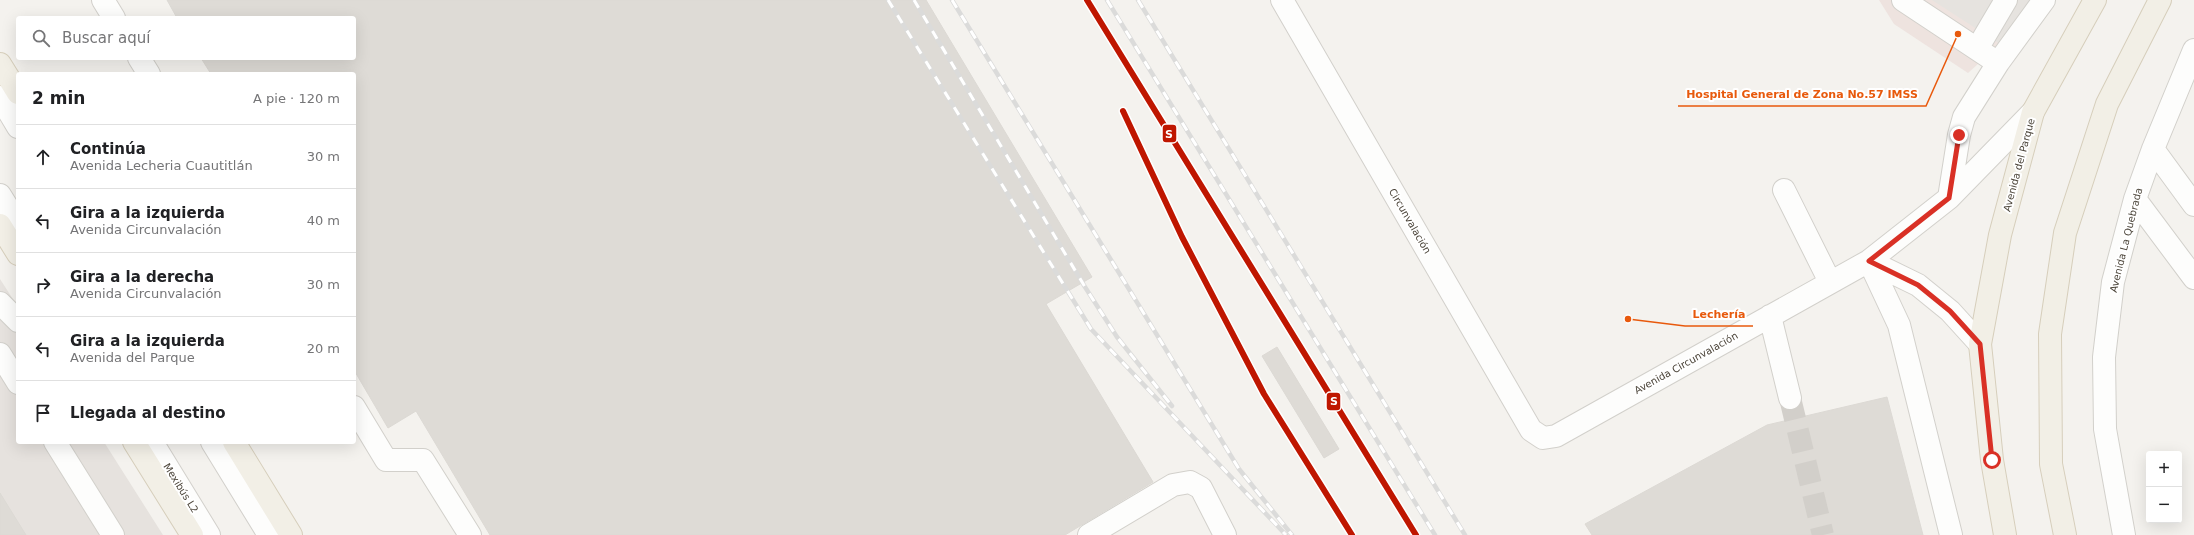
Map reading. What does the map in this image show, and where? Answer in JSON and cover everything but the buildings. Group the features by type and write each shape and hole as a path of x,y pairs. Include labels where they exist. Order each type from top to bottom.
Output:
{"main road":[{"name":"Avenida del Parque","path":"2005,535 1992,460 1980,344 2000,235 2033,112 2096,0"},
{"path":"2065,535 2051,464 2050,334 2065,233 2107,104 2160,0"},
{"path":"0,64 16,90"},
{"path":"0,225 16,251"},
{"path":"135,444 186,529"},
{"path":"235,444 291,535"}],"street":[{"path":"103,0 113,16"},
{"name":"Circunvalación","path":"1282,0 1531,430 1544,438"},
{"path":"1903,0 1926,7 1977,50 1998,63"},
{"path":"1977,50 2006,0"},
{"path":"1949,198 1959,135 1964,117 1998,63 2044,0"},
{"name":"Avenida La Quebrada","path":"2124,535 2105,429 2104,357 2113,282 2135,199 2153,149 2194,50"},
{"path":"140,60 148,72"},
{"path":"0,97 16,124"},
{"name":"Avenida Circunvalación","path":"1544,438 1556,436 1869,261 1949,198 2033,112"},
{"path":"2153,149 2194,205"},
{"path":"1784,190 1830,282"},
{"path":"0,195 16,221"},
{"path":"2135,199 2194,278"},
{"path":"1869,261 1918,285 1950,311 1980,344"},
{"path":"1869,261 1899,325 1951,535"},
{"path":"0,303 16,319"},
{"path":"1770,316 1790,398"},
{"path":"0,354 16,380"},
{"path":"356,410 386,460 424,460 470,535"},
{"path":"56,444 113,535"},
{"name":"Mexibús L2","path":"153,444 209,535"},
{"path":"213,444 269,535"},
{"path":"1089,535 1173,485 1190,482 1201,488 1225,535"}],"shaded area":[{"path":"1879,0 2032,0 2000,44 1968,73 1894,24"},
{"path":"1932,0 2032,0 2000,44"},
{"path":"0,279 16,304 16,444 105,444 163,535 0,535"}],"tunnel":[{"path":"1790,398 1823,535"}],"railway":[{"path":"888,0 1091,329 1286,535"},
{"path":"914,0 1085,287 1117,337 1172,406"},
{"path":"952,0 1239,469 1292,535"},
{"path":"1107,0 1435,535"},
{"path":"1138,0 1465,535"}],"transit line":[{"name":"S","path":"1087,0 1416,535"},
{"name":"S","path":"1123,111 1182,237 1264,394 1352,535"}],"place":[{"name":"Hospital General de Zona No.57 IMSS","path":"1958,34"},
{"name":"Lechería","path":"1628,319"}],"route":[{"path":"1959,135 1949,198 1869,261 1918,285 1950,311 1980,344 1992,460"}]}
